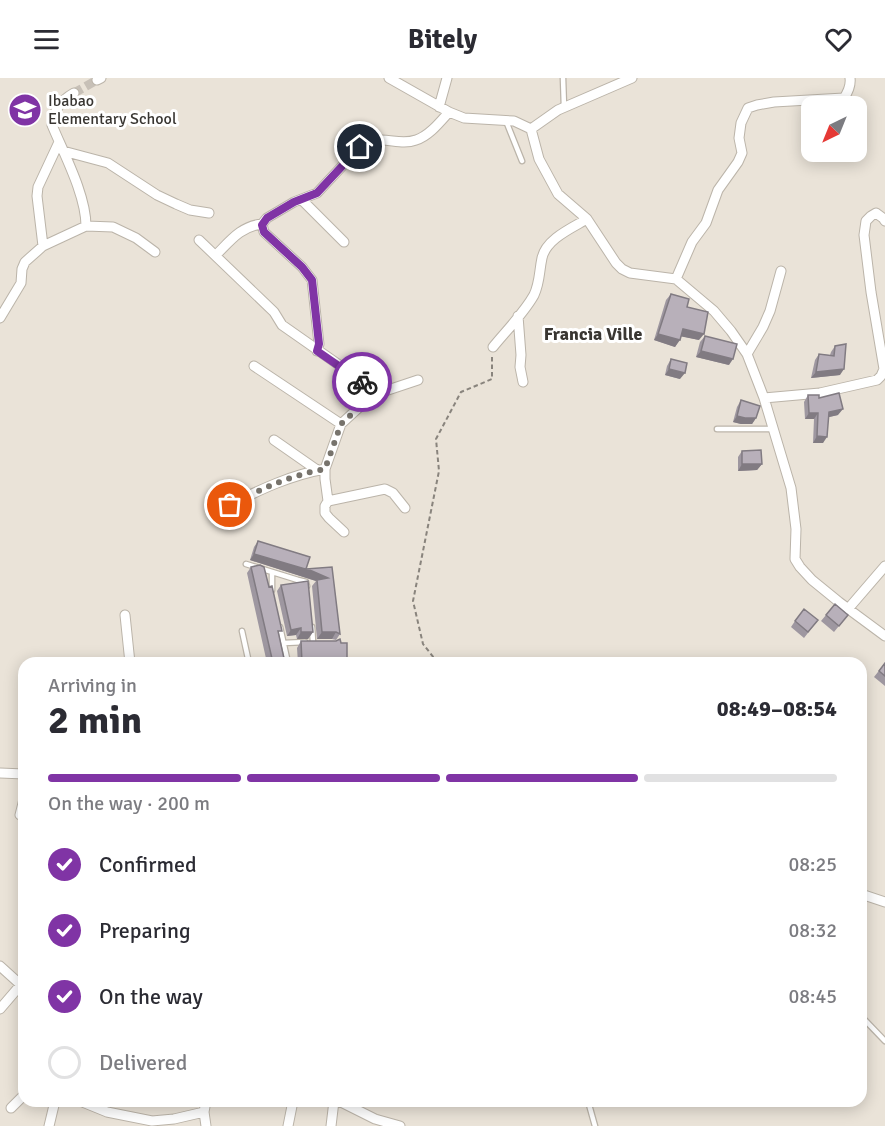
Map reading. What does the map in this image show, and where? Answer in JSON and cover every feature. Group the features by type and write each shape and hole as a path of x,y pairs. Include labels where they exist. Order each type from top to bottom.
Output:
{"street":[{"path":"388,78 439,107 464,118 514,121 531,129 539,159 558,194 587,219 622,269 630,273 676,279 714,311 747,354 764,398 791,488 796,529 795,559 812,580 885,636"},
{"path":"439,107 447,78"},
{"path":"531,129 558,110 632,78"},
{"path":"676,279 692,242 706,223 718,190 742,153 739,138 741,123 748,108 774,102 844,98 848,92 850,78"},
{"path":"74,93 64,98 59,104 53,116 52,125 84,207 86,226"},
{"path":"262,225 267,218 294,202 317,193 365,142 372,140 414,142 423,137 449,112"},
{"path":"61,147 108,163 157,195 176,204 190,210 209,213"},
{"path":"43,246 38,187 61,147"},
{"path":"302,200 344,242"},
{"path":"764,398 820,393 876,380 881,376 884,369 881,329 864,235 866,221 871,216 876,213 885,221"},
{"path":"493,347 535,293 539,282 542,255 550,244 556,237 587,219"},
{"path":"216,255 242,230 253,225 262,225"},
{"path":"262,225 264,232 302,267 312,280 319,344 317,351"},
{"path":"0,318 21,283 25,262 43,246 86,226 113,227 136,238 154,252"},
{"path":"199,240 274,312 282,326 379,393"},
{"path":"747,354 770,311 781,271"},
{"path":"518,316 520,367 523,382"},
{"path":"254,366 341,424"},
{"path":"321,470 341,424 366,401 379,393 418,380"},
{"path":"274,440 321,470 325,479 328,501 325,506 326,513 344,532"},
{"path":"230,505 273,484 321,470"},
{"path":"328,501 386,489 393,493 405,508"},
{"path":"848,609 885,566"},
{"path":"125,615 129,657"},
{"path":"0,773 18,774"},
{"path":"867,896 885,902"},
{"path":"0,966 18,980"},
{"path":"0,1009 18,988"},
{"path":"11,1108 18,1101"},
{"path":"49,1126 54,1107"},
{"path":"95,1107 107,1112 152,1121 204,1112"},
{"path":"205,1107 206,1126"},
{"path":"288,1126 292,1107"},
{"path":"331,1126 333,1107"},
{"path":"351,1107 375,1119 399,1126"}],"lane":[{"path":"563,78 564,107"},
{"path":"506,120 522,161"},
{"path":"717,429 773,429"},
{"path":"246,564 306,582 308,587"},
{"path":"272,573 273,598"},
{"path":"279,620 287,657"},
{"path":"311,620 314,642"},
{"path":"242,631 248,657"},
{"path":"284,643 322,642"},
{"path":"867,1022 885,1041"},
{"path":"590,1107 595,1126"}],"path":[{"path":"433,657 423,644 413,601 439,471 436,439 461,392 492,379 493,347"}],"building":[{"path":"671,294 689,299 687,307 708,312 704,334 683,329 680,340 658,334"},
{"path":"705,336 737,344 733,359 701,351"},
{"path":"846,344 844,369 816,372 819,354 834,356 835,346"},
{"path":"671,359 687,363 685,373 669,369"},
{"path":"839,393 843,409 829,412 827,437 817,436 818,413 809,413 808,395 819,395 819,398"},
{"path":"741,400 760,406 756,418 737,416"},
{"path":"761,450 762,464 742,464 742,451"},
{"path":"258,541 310,557 306,569 332,567 340,634 322,632 317,580 328,578 254,554"},
{"path":"260,565 264,567 269,587 272,586 282,631 278,631 284,657 272,657 251,567"},
{"path":"308,581 313,632 301,632 301,628 291,630 281,585"},
{"path":"835,604 848,615 839,626 826,615"},
{"path":"804,609 818,620 808,632 795,621"},
{"path":"340,639 341,643 347,643 347,657 302,657 301,641"},
{"path":"885,663 885,676 879,671"}],"tunnel":[{"path":"74,93 97,80"}],"way so far":[{"path":"230,505 273,484 325,469 341,424 366,401 379,393 362,382"}],"place":[{"name":"Ibabao Elementary School","path":"25,110"}],"district":[{"name":"Francia Ville","path":"593,334"}],"route":[{"path":"360,147 317,193 294,202 267,218 262,225 264,232 302,267 312,280 319,344 317,351 362,382"}]}
